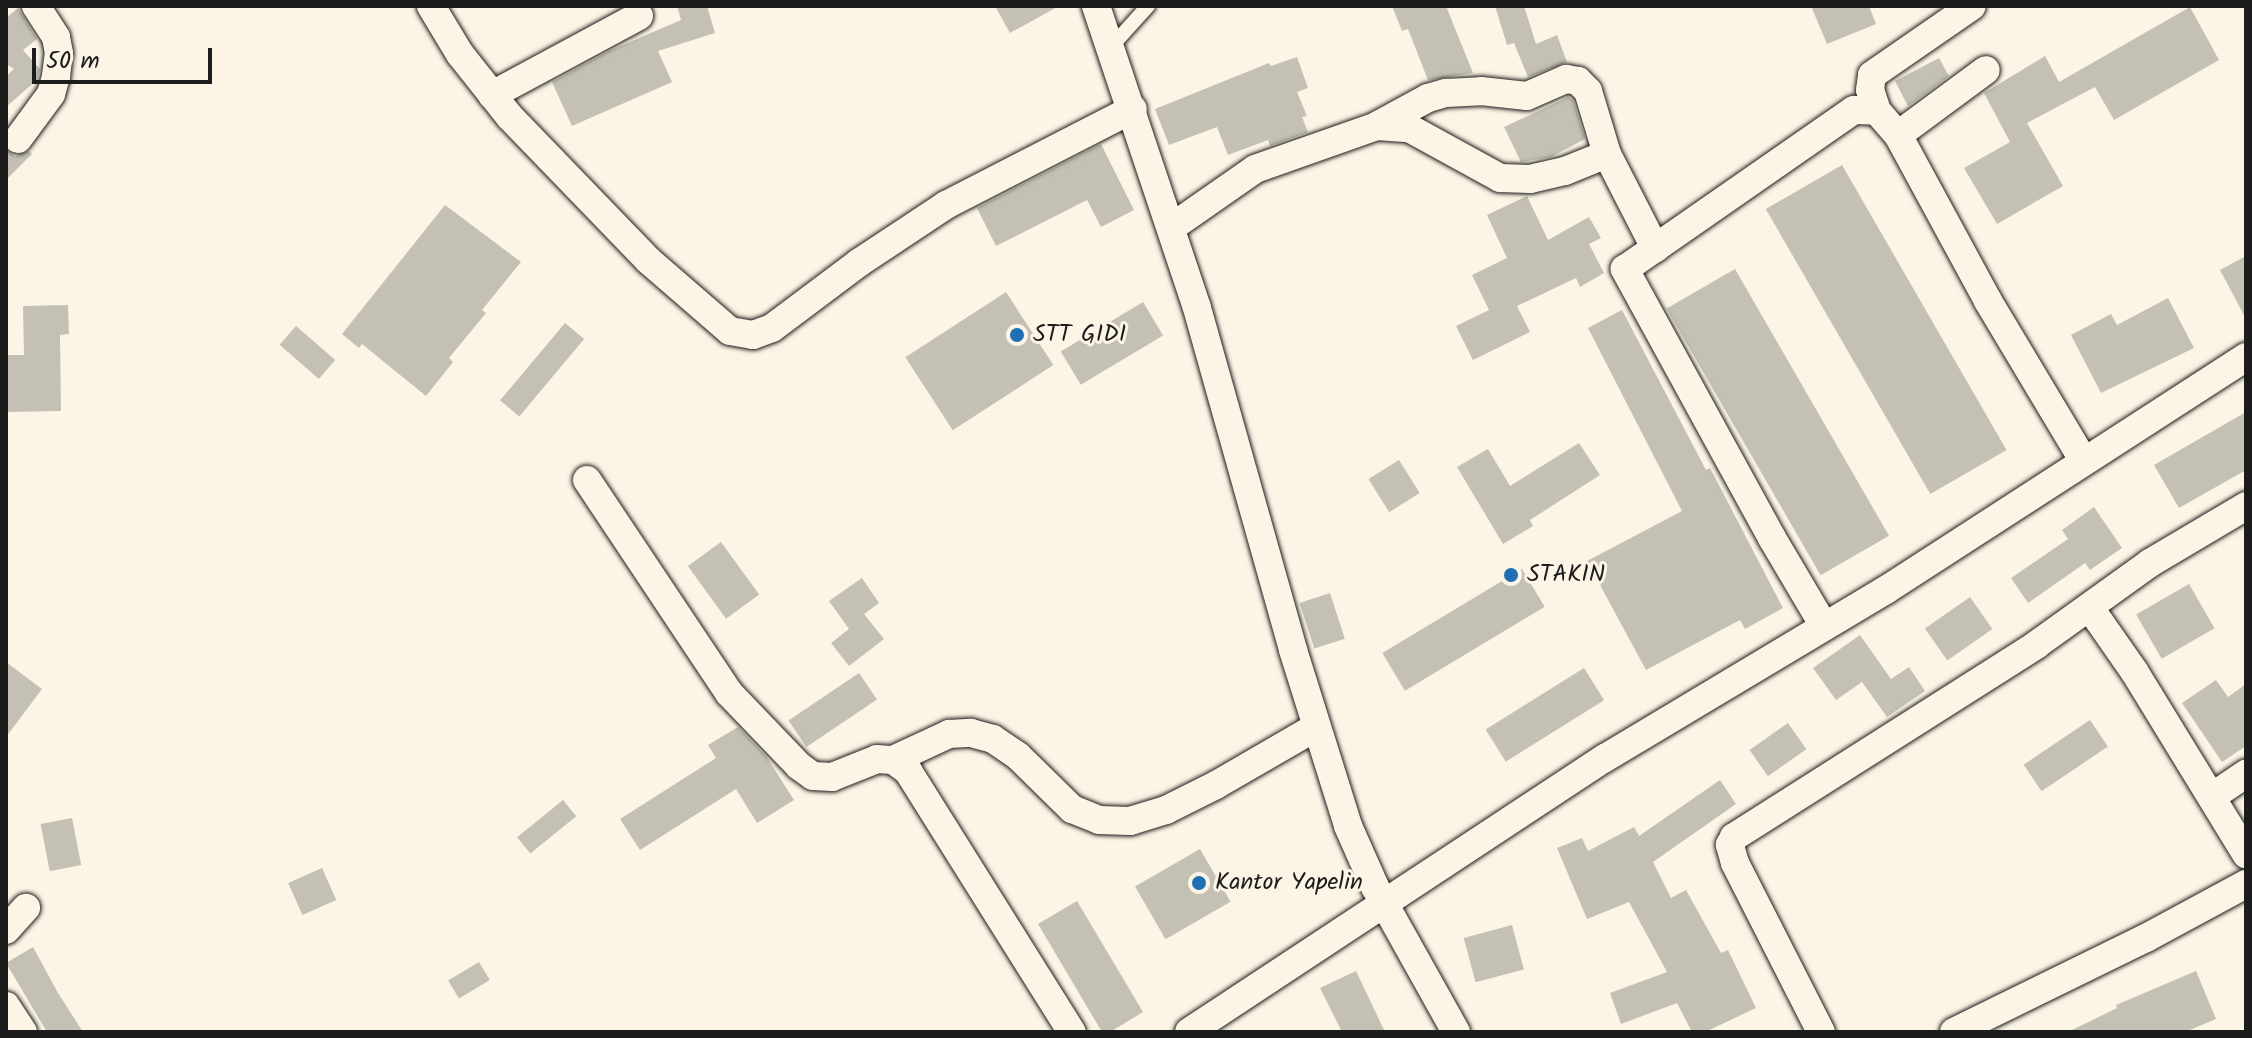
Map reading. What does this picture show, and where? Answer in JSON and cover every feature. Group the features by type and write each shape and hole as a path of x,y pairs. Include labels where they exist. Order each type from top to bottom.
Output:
{"street":[{"path":"18,139 51,94 56,76 59,53 56,37 36,6"},
{"path":"431,6 460,54 492,95 648,260 730,331 753,335 772,328 860,262 946,205 1129,98"},
{"path":"1096,6 1172,227 1316,727 1348,826 1386,905 1456,1032"},
{"path":"1972,6 1872,75 1870,90 1877,111 1898,135 1988,301 2083,460"},
{"path":"492,95 639,16"},
{"path":"1898,135 1986,70"},
{"path":"1172,227 1255,169 1377,126 1428,98 1446,93 1481,91 1527,96 1566,79 1578,81 1588,91 1607,154 1655,248"},
{"path":"1824,626 1772,538 1625,269 1854,110 1877,111"},
{"path":"1377,126 1409,128 1500,178 1541,177 1607,154"},
{"path":"1189,1032 1605,758 1886,590 2246,357"},
{"path":"587,480 729,693 799,766 813,776 832,777 877,759 893,760 949,734 971,733 993,739 1018,756 1072,809 1099,820 1130,821 1166,810 1216,785 1316,727"},
{"path":"1821,1032 1735,863 1730,845 1734,837 1986,678 2150,563 2246,506"},
{"path":"2090,608 2213,796 2246,854"},
{"path":"893,760 908,771 923,790 1072,1032"},
{"path":"2213,796 2246,774"},
{"path":"1954,1032 2146,938 2246,884"},
{"path":"6,930 26,908"},
{"path":"6,1006 23,1032"}],"lane":[{"path":"1113,54 1148,6"}],"building":[{"path":"677,6 707,6 715,33 658,51 672,82 572,126 552,82 609,51 681,20"},
{"path":"995,6 1059,6 1010,33"},
{"path":"1392,6 1446,6 1473,73 1428,80 1408,29 1402,31"},
{"path":"1495,6 1524,6 1536,44 1557,35 1567,62 1528,77 1514,43 1507,45"},
{"path":"1811,6 1869,6 1876,24 1827,44"},
{"path":"2190,7 2219,60 2114,120 2095,87 2027,123 2063,186 1997,224 1964,168 2010,142 1984,93 2045,56 2059,82"},
{"path":"18,8 37,39 23,50 40,69 37,80 6,107 6,76 14,69 6,64 6,18"},
{"path":"1297,57 1308,88 1297,92 1307,116 1302,117 1308,132 1270,146 1268,140 1228,155 1217,127 1169,145 1155,109 1269,63 1271,66"},
{"path":"1939,58 1949,76 1908,106 1895,81"},
{"path":"1568,97 1573,100 1585,139 1551,157 1521,162 1504,127"},
{"path":"1101,144 1134,210 1101,227 1087,200 996,246 977,208"},
{"path":"6,150 15,156 29,151 32,154 6,180"},
{"path":"1842,165 2006,450 1930,494 1766,209"},
{"path":"1527,196 1548,240 1589,217 1601,238 1589,244 1604,273 1580,287 1576,278 1517,306 1530,332 1473,360 1456,326 1489,310 1472,275 1507,258 1487,215"},
{"path":"445,205 521,262 482,310 486,313 449,358 453,362 426,396 362,344 359,348 342,334"},
{"path":"2246,256 2246,319 2220,270"},
{"path":"1735,269 1889,536 1821,575 1667,308"},
{"path":"1006,292 1053,365 953,430 905,357"},
{"path":"2168,298 2194,348 2101,393 2071,335 2111,314 2117,325"},
{"path":"1143,302 1163,335 1081,385 1061,351"},
{"path":"68,305 69,334 60,335 61,411 6,412 6,355 24,355 23,306"},
{"path":"1622,310 1783,608 1745,629 1740,620 1646,670 1587,561 1682,511 1588,328"},
{"path":"565,323 584,339 519,416 500,400"},
{"path":"296,326 335,360 319,379 280,345"},
{"path":"2246,412 2246,470 2179,508 2154,465"},
{"path":"1579,443 1600,475 1530,520 1533,526 1503,544 1457,467 1488,449 1510,486"},
{"path":"1399,460 1420,493 1389,512 1368,479"},
{"path":"2094,507 2122,548 2090,570 2085,563 2028,603 2011,578 2068,539 2062,530"},
{"path":"721,542 759,595 726,619 688,566"},
{"path":"1522,569 1545,607 1405,691 1382,653"},
{"path":"862,578 879,603 864,614 884,639 849,666 831,643 849,629 829,601"},
{"path":"2189,584 2214,628 2162,659 2136,615"},
{"path":"1330,593 1345,639 1314,649 1300,603"},
{"path":"1970,597 1992,629 1947,660 1925,629"},
{"path":"1860,635 1891,679 1909,667 1925,691 1887,717 1862,682 1836,700 1813,668"},
{"path":"6,662 42,689 6,737"},
{"path":"1584,668 1604,700 1506,762 1486,729"},
{"path":"859,673 877,700 806,747 789,721"},
{"path":"2216,680 2228,697 2246,684 2246,746 2222,762 2182,703"},
{"path":"2090,720 2108,747 2042,791 2024,765"},
{"path":"1788,723 1806,749 1768,776 1749,750"},
{"path":"738,727 766,756 794,800 757,823 736,789 640,850 620,819 716,758 708,745"},
{"path":"1720,780 1736,804 1653,862 1671,898 1686,890 1721,953 1728,950 1756,1008 1705,1032 1692,1032 1677,1003 1621,1024 1610,993 1667,972 1629,902 1587,919 1557,848 1582,838 1588,851 1634,827 1639,836"},
{"path":"563,800 576,816 530,853 517,837"},
{"path":"72,818 81,865 50,871 41,824"},
{"path":"1200,849 1230,902 1166,939 1135,886"},
{"path":"322,868 336,900 302,915 288,883"},
{"path":"1077,901 1143,1012 1110,1032 1102,1032 1038,924"},
{"path":"1512,925 1524,969 1476,982 1464,938"},
{"path":"33,947 83,1032 47,1032 6,963"},
{"path":"479,962 490,980 459,999 448,981"},
{"path":"1356,971 1385,1032 1342,1032 1320,988"},
{"path":"2196,971 2216,1019 2185,1032 2068,1032 2117,1008 2116,1005"}],"place":[{"name":"STT GIDI","path":"1017,335"},
{"name":"STAKIN","path":"1511,575"},
{"name":"Kantor Yapelin","path":"1199,883"}]}
